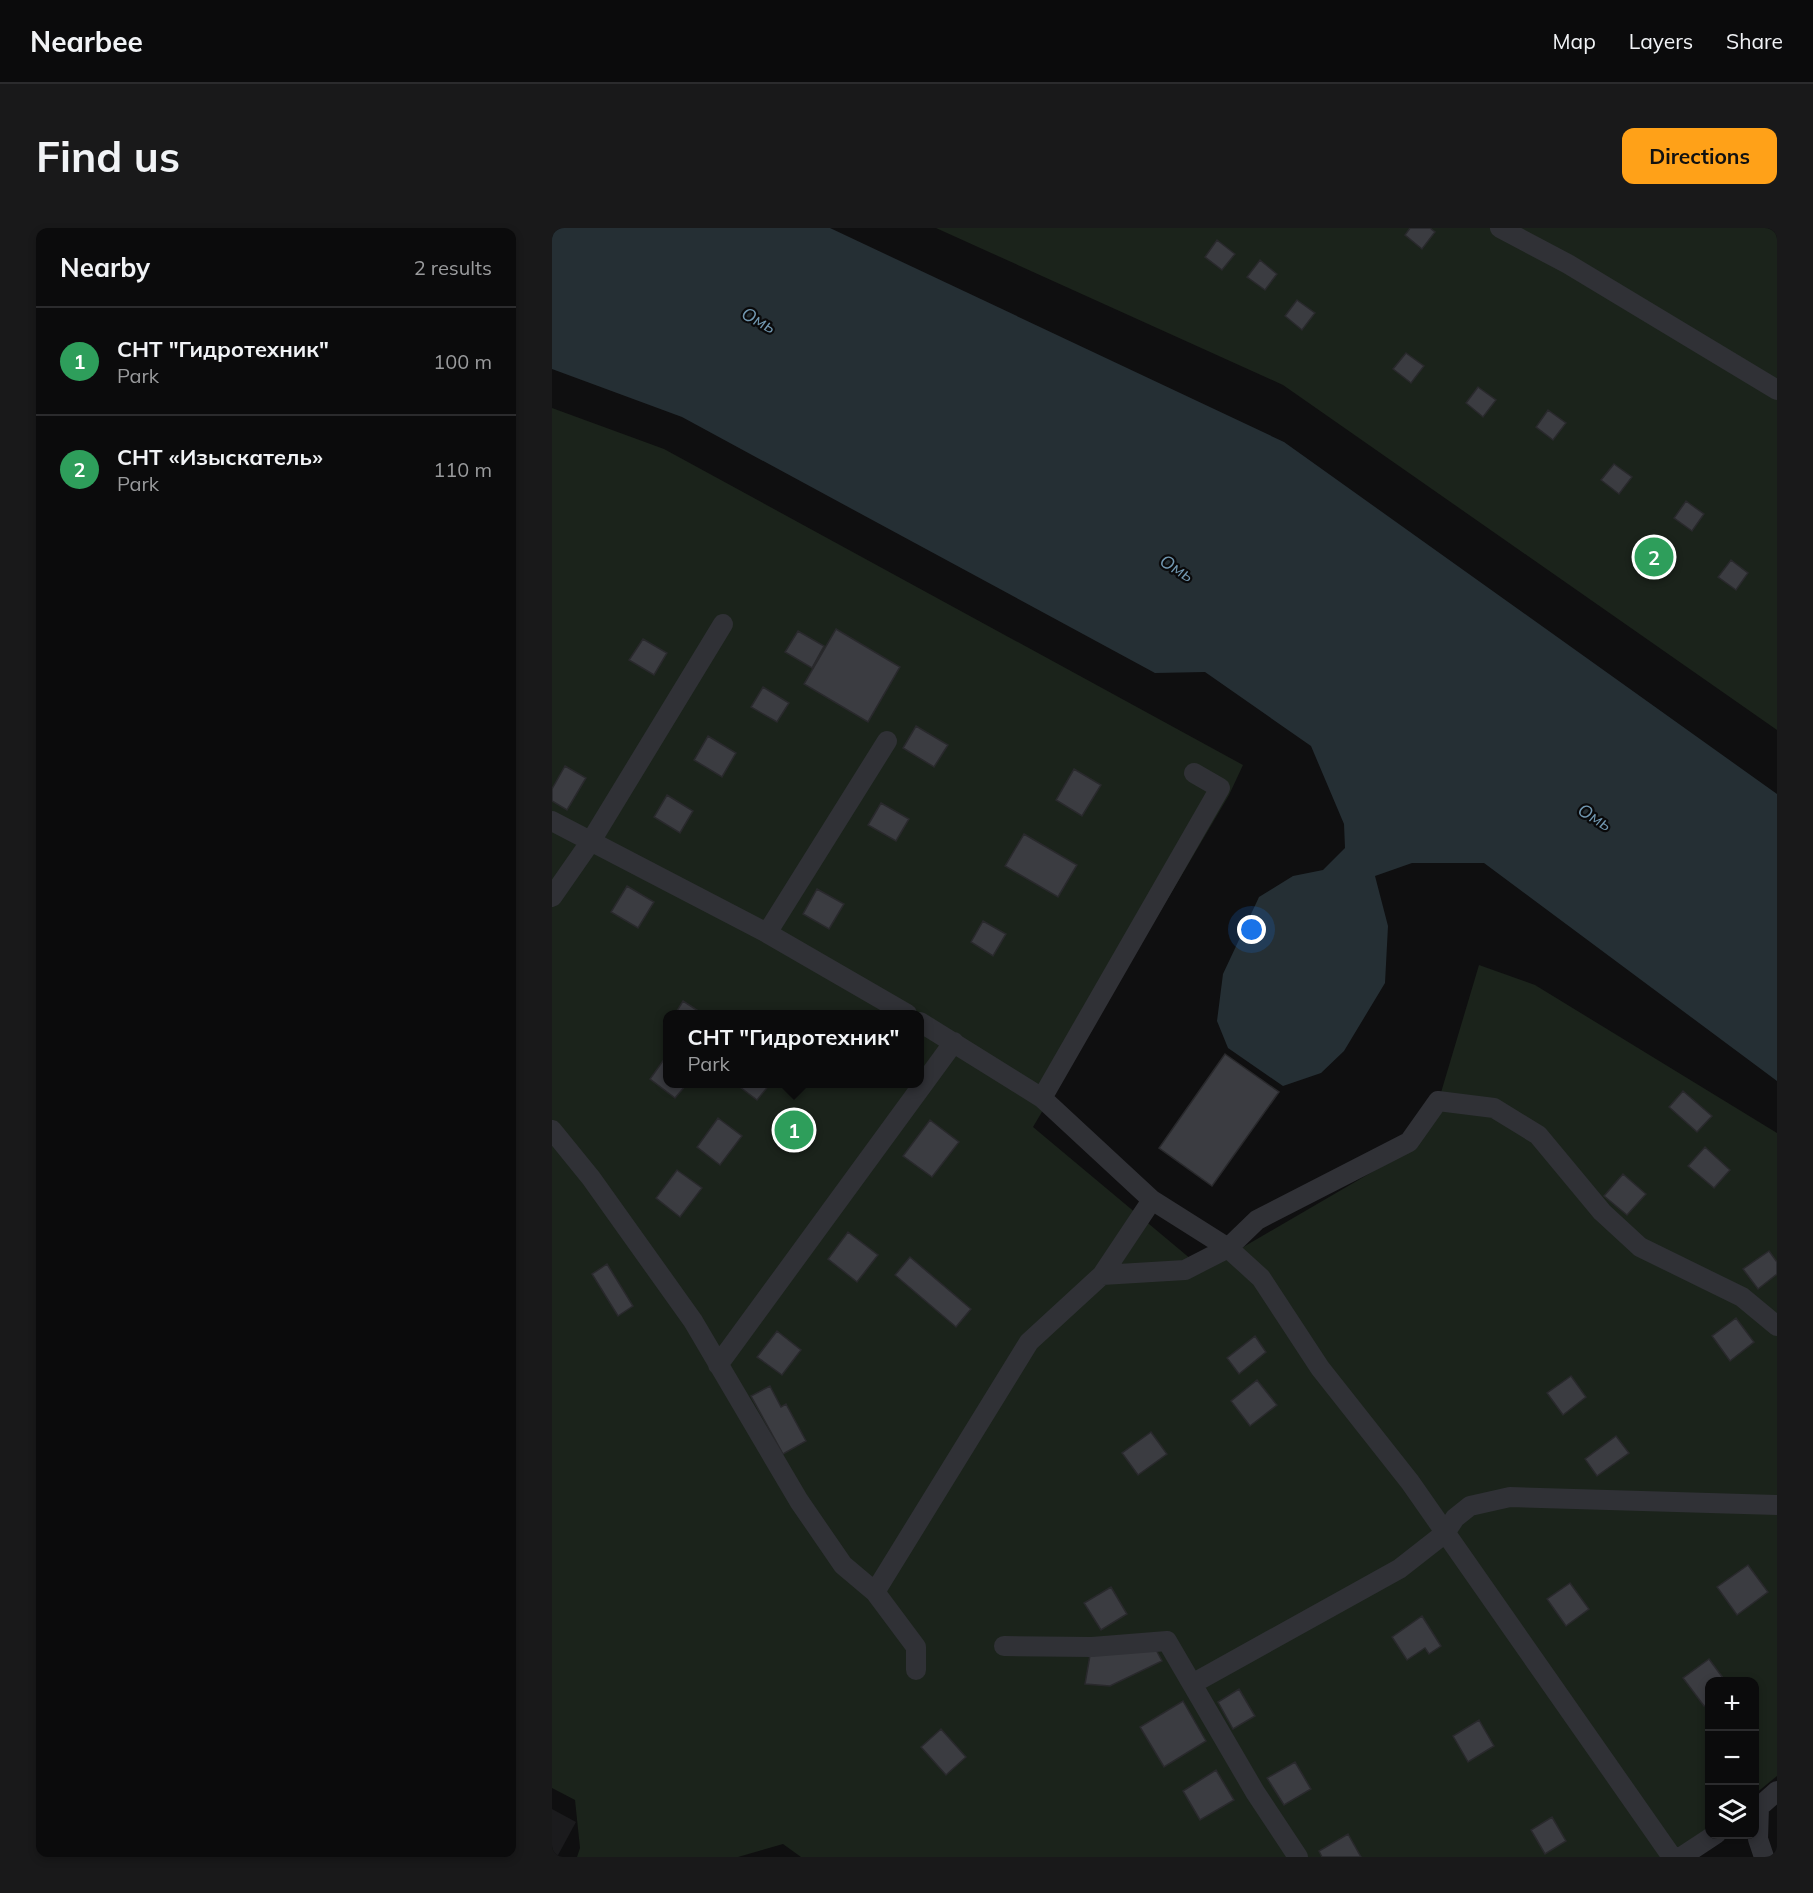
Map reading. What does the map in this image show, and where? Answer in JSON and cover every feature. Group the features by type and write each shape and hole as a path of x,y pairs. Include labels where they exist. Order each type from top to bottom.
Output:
{"lane":[{"path":"1500,228 1568,264 1777,390"},
{"path":"552,897 591,841 723,624"},
{"path":"767,933 887,741"},
{"path":"1042,1098 1220,788 1194,773"},
{"path":"552,821 767,933 900,1010"},
{"path":"924,1024 1042,1098 1152,1200 1228,1248 1261,1278 1320,1368 1410,1482 1672,1857"},
{"path":"924,1083 954,1042"},
{"path":"718,1365 920,1088"},
{"path":"1102,1275 1185,1270 1228,1248 1257,1220 1409,1142 1438,1101 1494,1108 1538,1135 1602,1212 1640,1247 1742,1297 1777,1326"},
{"path":"552,1130 591,1178 693,1321 799,1501 843,1565 875,1592 916,1647 916,1670"},
{"path":"875,1592 1029,1342 1102,1275 1152,1200"},
{"path":"1192,1684 1399,1569 1445,1533 1455,1518 1470,1506 1510,1497 1777,1505"},
{"path":"1005,1646 1092,1647 1167,1641 1255,1792 1298,1857"},
{"path":"1759,1806 1777,1791"},
{"path":"1681,1857 1708,1839"},
{"path":"1758,1839 1764,1857"}],"shaded area":[{"path":"936,228 1777,228 1777,730 1283,385"},
{"path":"552,408 664,449 1243,765 1229,795 1033,1127 1204,1270 1415,1147 1434,1116 1479,965 1535,985 1777,1133 1777,1776 1759,1791 1759,1677 1705,1677 1705,1832 1674,1857 801,1857 783,1844 738,1857 577,1857 580,1848 575,1800 552,1788"},
{"path":"552,1809 576,1822 557,1857 552,1857"}],"water":[{"name":"Омь","path":"552,228 830,228 1284,442 1777,794 1777,1081 1484,863 1412,863 1375,876 1388,926 1385,983 1344,1051 1321,1073 1283,1086 1228,1048 1217,1021 1223,974 1259,897 1293,876 1323,870 1345,848 1344,824 1311,746 1205,672 1155,673 682,417 552,369"}],"building":[{"path":"1410,228 1430,228 1435,232 1422,249 1405,235"},
{"path":"1217,240 1235,254 1222,270 1205,257"},
{"path":"1260,260 1277,274 1265,290 1247,277"},
{"path":"1297,300 1315,313 1302,330 1285,316"},
{"path":"1406,353 1424,366 1411,383 1393,369"},
{"path":"1478,387 1496,400 1483,417 1466,403"},
{"path":"1548,410 1566,423 1553,440 1536,427"},
{"path":"1614,464 1632,477 1619,494 1601,480"},
{"path":"1686,501 1704,514 1692,531 1674,518"},
{"path":"1731,560 1748,573 1736,590 1718,577"},
{"path":"836,629 900,667 868,722 804,684"},
{"path":"798,631 824,646 812,668 785,652"},
{"path":"643,639 667,653 654,675 629,660"},
{"path":"763,687 789,703 777,722 751,707"},
{"path":"916,726 948,745 934,767 903,748"},
{"path":"708,736 736,753 722,777 694,760"},
{"path":"565,766 586,778 567,810 552,801 552,789"},
{"path":"1074,769 1101,785 1082,816 1056,800"},
{"path":"667,795 693,811 680,833 654,817"},
{"path":"881,803 909,819 896,841 868,825"},
{"path":"1024,834 1077,865 1058,897 1005,866"},
{"path":"627,886 654,902 638,928 611,912"},
{"path":"817,889 844,904 829,929 803,914"},
{"path":"983,921 1006,934 993,956 971,942"},
{"path":"683,1001 697,1010 677,1010"},
{"path":"1225,1054 1279,1092 1212,1186 1159,1148"},
{"path":"663,1061 663,1088 684,1088 675,1098 650,1079"},
{"path":"741,1088 767,1088 757,1100"},
{"path":"1683,1091 1712,1116 1697,1132 1669,1107"},
{"path":"718,1118 742,1136 720,1165 697,1147"},
{"path":"930,1120 959,1142 932,1177 903,1156"},
{"path":"1705,1147 1730,1170 1714,1188 1688,1166"},
{"path":"677,1170 702,1188 680,1217 656,1198"},
{"path":"1623,1174 1646,1194 1627,1215 1604,1196"},
{"path":"848,1232 878,1255 857,1282 828,1259"},
{"path":"1769,1251 1777,1262 1777,1274 1758,1289 1743,1269"},
{"path":"910,1257 971,1309 956,1327 895,1275"},
{"path":"607,1264 633,1306 618,1316 592,1274"},
{"path":"1736,1318 1754,1342 1730,1361 1712,1336"},
{"path":"777,1331 801,1350 782,1375 757,1357"},
{"path":"1255,1336 1266,1352 1239,1374 1227,1358"},
{"path":"1571,1376 1586,1397 1563,1415 1547,1393"},
{"path":"1257,1380 1277,1405 1250,1426 1231,1401"},
{"path":"770,1386 781,1407 786,1404 806,1441 783,1454 751,1396"},
{"path":"1151,1432 1167,1454 1138,1475 1122,1453"},
{"path":"1616,1436 1629,1453 1597,1476 1585,1459"},
{"path":"1748,1565 1768,1592 1737,1615 1717,1587"},
{"path":"1570,1583 1589,1609 1566,1626 1547,1599"},
{"path":"1111,1587 1127,1614 1101,1630 1084,1603"},
{"path":"1422,1616 1441,1646 1429,1654 1425,1648 1407,1660 1392,1637"},
{"path":"1154,1646 1162,1661 1110,1686 1085,1684 1090,1655"},
{"path":"1709,1659 1722,1677 1705,1677 1704,1706 1683,1678"},
{"path":"1239,1689 1255,1716 1233,1729 1218,1702"},
{"path":"1183,1701 1206,1741 1164,1767 1140,1727"},
{"path":"1479,1720 1494,1746 1468,1762 1453,1736"},
{"path":"941,1729 966,1757 946,1775 921,1747"},
{"path":"1295,1762 1311,1789 1284,1805 1267,1778"},
{"path":"1216,1770 1234,1800 1200,1820 1183,1791"},
{"path":"1552,1817 1566,1841 1545,1854 1531,1830"},
{"path":"1348,1834 1361,1857 1322,1857 1319,1851"}],"place":[{"name":"СНТ «Изыскатель»","path":"1654,557"},
{"name":"СНТ \"Гидротехник\"","path":"794,1130"}]}
